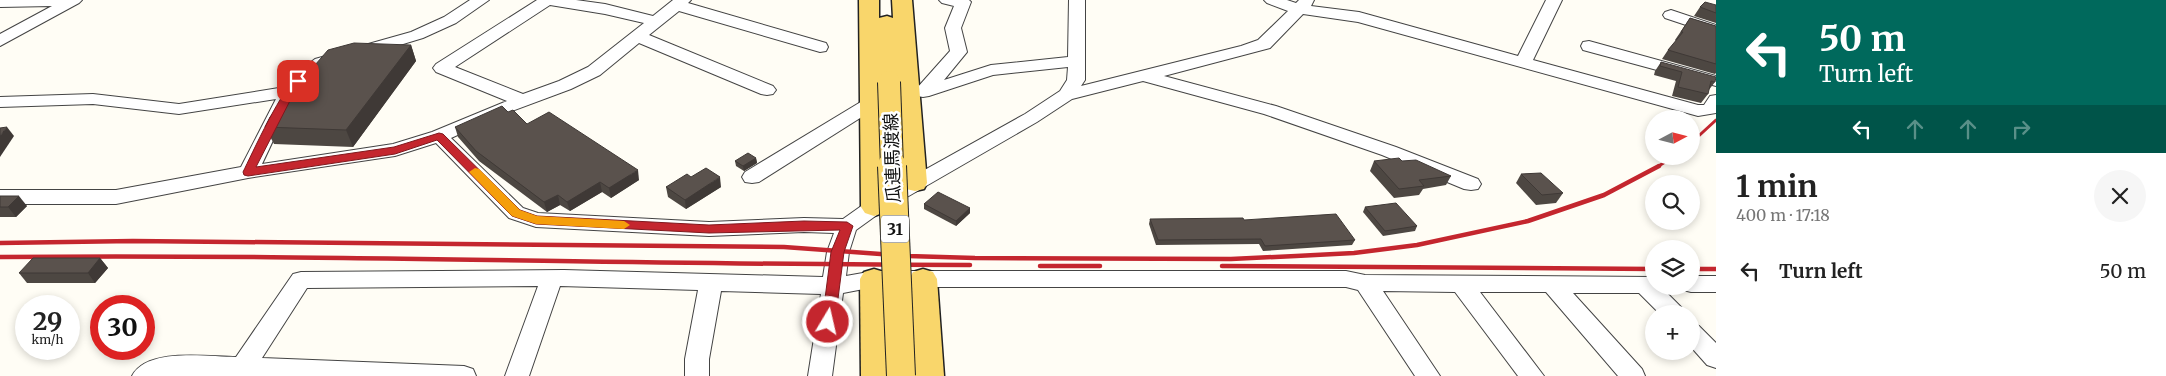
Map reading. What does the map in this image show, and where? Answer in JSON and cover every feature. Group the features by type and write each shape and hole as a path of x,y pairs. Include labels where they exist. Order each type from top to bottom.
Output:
{"main road":[{"path":"869,0 870,104 874,206"},
{"name":"瓜連馬渡線","path":"886,0 900,376"},
{"path":"902,0 916,96 915,183"},
{"path":"923,279 929,376"},
{"path":"874,280 876,376"}],"street":[{"path":"248,172 289,92 307,71 321,63 416,35 450,20 481,0"},
{"path":"521,100 442,68 547,0 605,9 655,21"},
{"path":"916,96 959,52 953,28 964,2 947,0"},
{"path":"1066,95 1076,80 1078,61 1077,0"},
{"path":"1272,0 1304,4 1359,17 1698,111 1710,109 1716,100"},
{"path":"1523,62 1554,0"},
{"path":"0,2 72,1"},
{"path":"0,41 72,1"},
{"path":"0,197 116,198 248,172 395,150 439,136 521,100 565,85 594,71 680,2 820,47"},
{"path":"820,376 838,252 847,226 874,206 1031,118 1066,95 1247,50 1264,44 1304,4"},
{"path":"1670,15 1716,30"},
{"path":"637,36 767,90"},
{"path":"1589,46 1716,81"},
{"path":"916,96 991,70 1078,61"},
{"path":"1144,76 1270,110 1389,151 1471,184"},
{"path":"0,102 93,99 179,109 289,92"},
{"path":"752,177 870,104"},
{"path":"439,136 516,213 536,220 709,229 804,225 847,226"},
{"path":"517,376 552,278"},
{"path":"243,367 301,280 552,278 834,286 874,280 923,279 1346,280 1365,283 1645,285"},
{"path":"697,376 697,359 711,282"},
{"path":"1365,283 1428,376"},
{"path":"1461,284 1532,376"},
{"path":"1552,284 1633,376"},
{"path":"1700,284 1716,284"},
{"path":"1658,295 1667,305"},
{"path":"1700,341 1716,358"},
{"path":"144,376 161,366 243,367 464,376"}],"building":[{"path":"1705,2 1716,5 1716,13 1700,7"},
{"path":"1690,18 1716,26 1716,64 1668,50 1683,32 1681,32"},
{"path":"354,43 411,45 346,130 265,127 270,117 328,50"},
{"path":"1661,62 1716,77 1715,82 1711,81 1708,94 1678,87 1682,72 1660,66"},
{"path":"502,106 508,112 513,110 527,124 549,112 638,170 609,188 600,182 567,202 558,195 544,202 476,151 455,127"},
{"path":"7,127 0,136 0,128"},
{"path":"748,153 756,158 743,166 735,161"},
{"path":"1399,158 1402,161 1416,160 1451,176 1419,180 1424,186 1399,189 1374,161"},
{"path":"706,168 720,177 685,200 666,187 687,174 691,177"},
{"path":"1541,173 1563,193 1542,195 1521,174"},
{"path":"938,192 970,208 956,221 924,204"},
{"path":"0,196 19,196 8,207 0,207"},
{"path":"1396,203 1417,226 1385,231 1365,207"},
{"path":"1336,214 1355,240 1265,246 1261,239 1158,240 1150,219 1243,218 1244,220"},
{"path":"33,258 100,258 88,273 19,273"}],"railway":[{"path":"1700,135 1716,120"},
{"path":"0,243 133,241 784,247 908,256 975,258 1231,259 1296,256 1354,253 1417,245 1528,221 1604,195 1659,166"},
{"path":"0,257 121,256 970,265"},
{"path":"1040,266 1100,266"},
{"path":"1222,266 1645,269"},
{"path":"1700,269 1716,269"}],"slow traffic":[{"path":"475,172 516,213 536,220 624,225"}],"route":[{"path":"298,81 289,92 248,172 395,150 439,136 516,213 536,220 709,229 804,225 847,226 838,252 828,322"}]}
